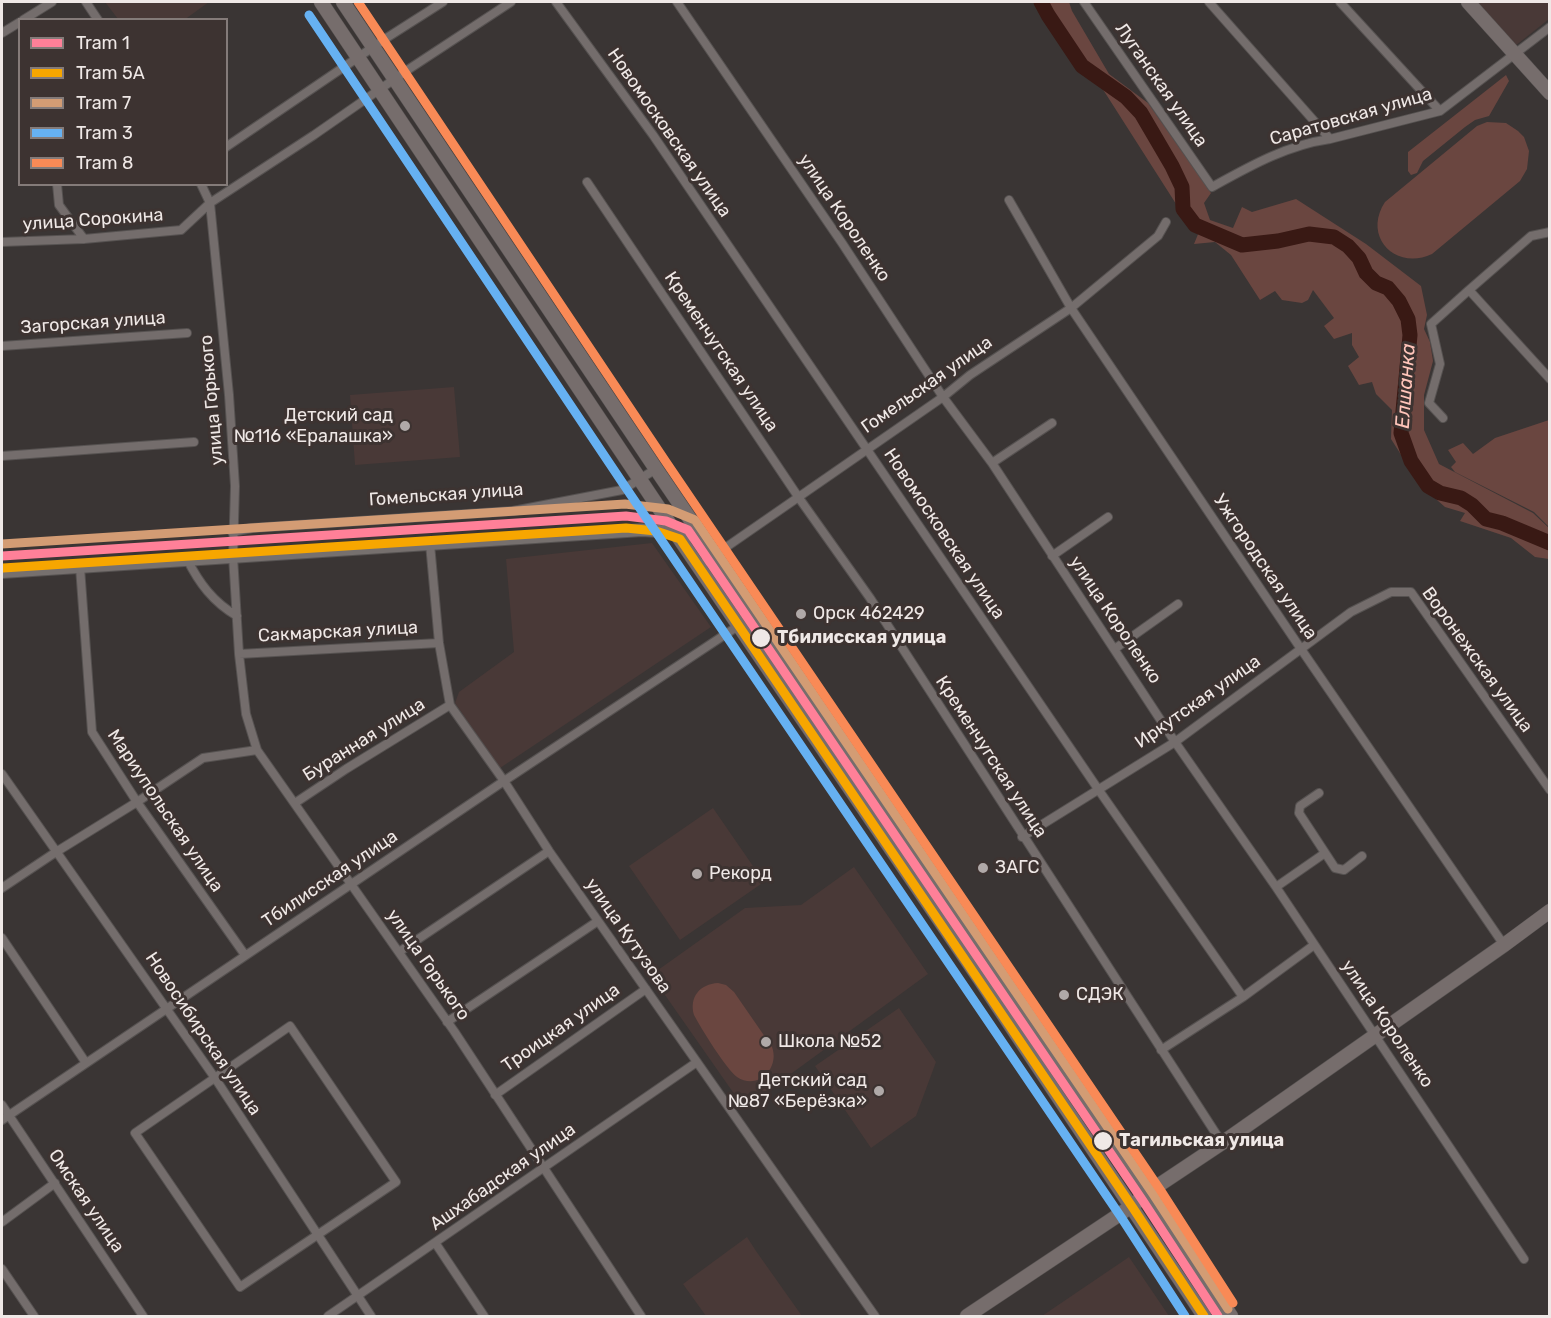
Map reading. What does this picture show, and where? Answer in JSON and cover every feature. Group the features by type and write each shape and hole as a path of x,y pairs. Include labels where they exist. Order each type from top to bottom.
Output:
{"main road":[{"path":"321,2 738,626 979,978 1204,1317"},
{"path":"343,2 714,556 1231,1317"},
{"path":"1468,2 1550,93"},
{"path":"967,1317 1132,1206 1147,1193 1222,1143 1550,911"}],"street":[{"path":"26,18 51,2"},
{"path":"86,2 97,18"},
{"path":"228,146 443,2"},
{"name":"улица Сорокина","path":"2,242 84,239 181,230 210,203 511,2"},
{"name":"Новомосковская улица","path":"556,2 653,135 1098,789 1243,997"},
{"name":"улица Короленко","path":"677,2 842,243 943,397 992,463 1052,556 1116,648 1175,741 1276,887 1524,1259"},
{"name":"Луганская улица","path":"1084,2 1212,187"},
{"path":"1209,2 1330,139"},
{"path":"1340,2 1440,111"},
{"path":"2,33 18,23"},
{"name":"Саратовская улица","path":"1212,187 1260,160 1312,142 1440,111 1515,56 1550,27"},
{"name":"Кременчугская улица","path":"586,182 799,498 870,598 1022,837 1222,1143"},
{"path":"57,186 59,206 84,239"},
{"name":"улица Горького","path":"202,186 210,203 229,395 235,486 232,532 239,654 246,714 257,750 447,1022 641,1317"},
{"name":"Ужгородская улица","path":"1009,200 1071,308 1504,945"},
{"name":"Гомельская улица","path":"699,567 943,397 970,375 1071,308 1158,236 1166,222"},
{"path":"1443,418 1429,403 1440,364 1431,324 1531,236 1549,233"},
{"path":"487,249 501,239"},
{"path":"1469,290 1550,379"},
{"name":"Загорская улица","path":"2,346 187,333"},
{"path":"992,463 1052,423"},
{"path":"2,456 194,442"},
{"name":"Гомельская улица","path":"232,532 252,528 513,511 622,490 656,469"},
{"path":"1052,556 1108,517"},
{"path":"2,572 642,530 675,532 703,538"},
{"name":"улица Кутузова","path":"430,544 440,643 450,705 504,781 549,851 875,1317"},
{"path":"187,560 205,590 225,609 237,616"},
{"name":"Мариупольская улица","path":"80,567 92,732 137,802 246,955"},
{"name":"Иркутская улица","path":"1022,837 1175,741 1351,612 1391,592"},
{"name":"Воронежская улица","path":"1391,592 1411,592 1550,790"},
{"path":"1116,648 1178,604"},
{"name":"Тбилисская улица","path":"5,1117 738,626"},
{"name":"Сакмарская улица","path":"239,654 440,643"},
{"path":"789,701 806,690"},
{"name":"Буранная улица","path":"296,803 346,769 450,705"},
{"path":"2,888 203,758 257,750"},
{"name":"Новосибирская улица","path":"2,774 215,1078 371,1317"},
{"path":"1319,793 1300,806 1299,813 1335,868 1344,870 1362,856"},
{"path":"887,844 904,834"},
{"path":"399,952 549,851"},
{"path":"1276,887 1326,853"},
{"path":"447,1022 598,921"},
{"path":"952,940 968,929"},
{"path":"2,938 86,1063"},
{"path":"1161,1050 1243,997 1314,945"},
{"path":"979,978 995,968"},
{"name":"Троицкая улица","path":"495,1095 646,989"},
{"path":"290,1026 396,1182 240,1287 135,1133 215,1078 290,1026"},
{"name":"Ашхабадская улица","path":"328,1317 696,1062"},
{"path":"1055,1093 1072,1081"},
{"name":"Омская улица","path":"2,1105 5,1117 55,1183 143,1317"},
{"path":"2,1222 55,1183"},
{"path":"436,1244 484,1317"},
{"path":"2,1269 34,1317"}],"shaded area":[{"path":"105,2 209,2 187,18 117,18"},
{"path":"1069,2 1109,74 1148,103 1211,193 1204,203 1210,220 1233,228 1242,207 1252,212 1296,199 1366,244 1421,286 1427,315 1424,329 1430,342 1433,361 1424,395 1424,430 1439,464 1533,513 1549,528 1549,559 1535,557 1511,538 1460,521 1465,513 1445,507 1421,486 1391,439 1392,410 1376,394 1372,382 1359,385 1348,366 1359,357 1352,345 1352,333 1334,339 1324,326 1334,318 1313,290 1308,300 1302,303 1282,300 1275,291 1260,300 1231,255 1215,242 1194,244 1201,227 1195,219 1185,218 1088,66 1047,21 1039,3"},
{"path":"1477,2 1549,2 1549,19 1515,46"},
{"path":"1506,75 1509,81 1489,116 1475,120 1465,127 1423,161 1417,173 1411,175 1408,171 1408,152"},
{"path":"1487,122 1506,123 1524,137 1529,151 1527,169 1520,181 1432,254 1419,258 1406,258 1386,248 1380,238 1378,227 1379,215 1385,202 1477,126"},
{"name":"Детский сад №116 «Ералашка»","path":"454,387 460,457 355,465 350,395"},
{"path":"1549,420 1549,527 1534,512 1455,472 1451,467 1456,462 1448,450 1463,443 1473,454 1495,438"},
{"path":"652,543 711,627 500,768 455,703 459,692 514,652 506,559"},
{"name":"Рекорд","path":"713,808 764,882 680,940 629,866"},
{"name":"Школа №52","path":"854,867 928,974 744,1108 651,975 745,908 801,905"},
{"path":"718,983 726,985 734,992 772,1047 773,1063 765,1075 759,1079 745,1081 737,1077 714,1048 694,1015 693,1003 697,993 706,986"},
{"name":"Детский сад №87 «Берёзка»","path":"899,1008 936,1062 916,1116 871,1148 815,1066"},
{"path":"747,1237 802,1316 706,1316 683,1284"},
{"path":"1129,1257 1169,1316 1042,1316"}],"waterway":[{"name":"Елшанка","path":"1041,2 1082,66 1126,97 1141,113 1172,166 1182,187 1183,209 1195,225 1242,245 1278,241 1309,234 1334,237 1348,246 1359,258 1366,273 1376,283 1388,288 1399,301 1408,319 1410,335 1401,433 1411,461 1428,486 1440,493 1461,498 1486,519 1502,523 1550,543"}],"tram line":[{"name":"8","path":"358,2 666,462 1161,1191 1233,1303"},
{"name":"3","path":"309,15 626,488 1121,1217 1185,1316"},
{"name":"7","path":"2,544 625,504 668,509 695,520 1153,1194 1228,1309"},
{"name":"1","path":"2,556 626,516 666,521 688,530 1143,1201 1218,1316"},
{"name":"5А","path":"3,568 626,528 656,531 680,539 1204,1316"}],"place":[{"name":"Детский сад №116 «Ералашка»","path":"405,426"},
{"name":"Орск 462429","path":"801,614"},
{"name":"Тбилисская улица","path":"761,638"},
{"name":"ЗАГС","path":"983,868"},
{"name":"Рекорд","path":"697,874"},
{"name":"СДЭК","path":"1064,995"},
{"name":"Школа №52","path":"766,1042"},
{"name":"Детский сад №87 «Берёзка»","path":"879,1091"},
{"name":"Тагильская улица","path":"1103,1141"}]}
